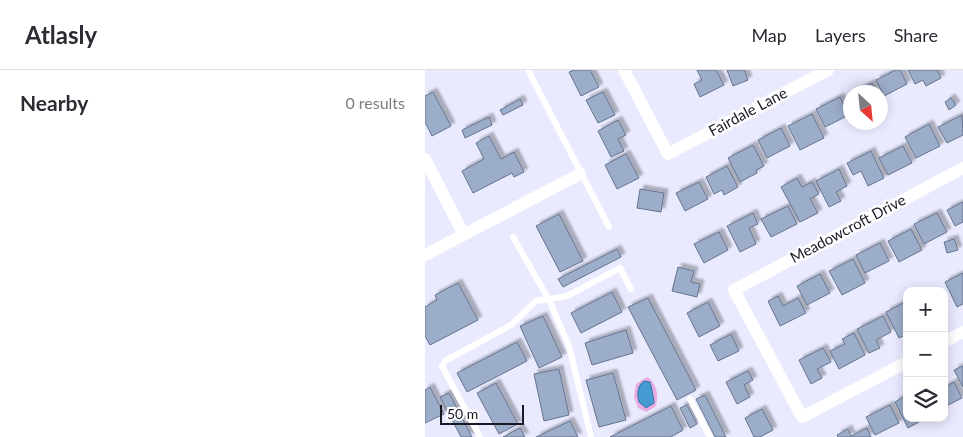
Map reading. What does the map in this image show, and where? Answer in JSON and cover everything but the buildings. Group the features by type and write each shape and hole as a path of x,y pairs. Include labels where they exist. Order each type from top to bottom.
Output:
{"street":[{"name":"Fairdale Lane","path":"624,70 668,154 828,70"},
{"path":"425,159 464,234"},
{"name":"Meadowcroft Drive","path":"903,364 802,417 734,290 963,168"},
{"path":"425,255 580,174"},
{"path":"948,340 963,332"}],"lane":[{"path":"528,70 609,227"},
{"path":"513,237 549,300 569,346 591,437"},
{"path":"480,437 442,366 445,360 511,325 536,301 567,296 620,268 631,289"},
{"path":"689,399 710,437"}],"shaded area":[{"path":"647,377 655,386 657,399 655,407 646,412 638,408 634,397 636,384"}],"water":[{"path":"644,381 650,382 654,401 654,403 646,408 639,402 638,396 638,390"}]}
